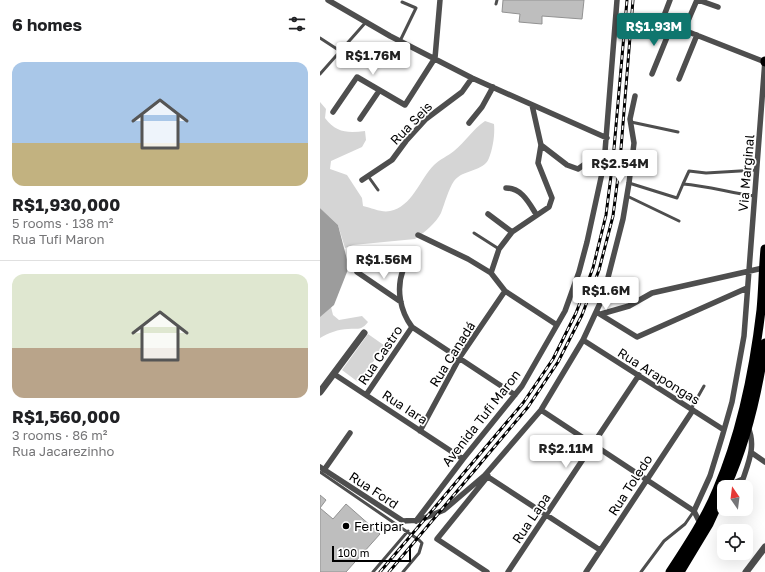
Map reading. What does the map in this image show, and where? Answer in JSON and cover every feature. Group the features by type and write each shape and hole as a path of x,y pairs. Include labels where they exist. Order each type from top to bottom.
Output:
{"highway":[{"path":"670,572 700,523 717,491 732,449 762,332 763,268 765,249"},
{"path":"728,480 741,448 747,426 765,344"},
{"path":"680,572 709,524 717,506"}],"street":[{"path":"330,0 400,41 472,78 493,86 607,138"},
{"path":"333,112 357,76 405,105 435,58 440,0"},
{"name":"Avenida Tufi Maron","path":"418,520 463,459 515,395 565,311 579,272 604,164 618,0"},
{"path":"662,21 670,0"},
{"path":"684,30 698,0 718,7"},
{"path":"648,16 765,61"},
{"path":"652,74 672,25"},
{"path":"679,78 697,35"},
{"name":"Via Marginal","path":"694,511 710,476 732,402 744,336 748,270 758,170 765,61"},
{"name":"Rua Seis","path":"362,180 392,160 406,141 426,119 462,92 472,78"},
{"path":"468,122 482,107 493,86"},
{"path":"360,119 379,90"},
{"path":"487,572 437,539 487,475 541,410 598,313 609,275 627,196 634,142 631,122 635,96"},
{"path":"491,273 499,249 512,232 536,214 549,207 552,198 538,163 541,145 532,105"},
{"path":"541,145 567,165 578,169 589,161 604,164"},
{"path":"506,188 512,188 524,196 536,214"},
{"path":"488,214 512,232"},
{"path":"418,235 468,259 491,273 505,291 557,325"},
{"path":"598,313 629,306 652,294 748,270 763,268"},
{"path":"403,270 400,288 401,302 406,319 412,327 460,357 515,395"},
{"path":"357,272 401,302"},
{"path":"598,313 637,337 747,288"},
{"name":"Rua Canadá","path":"420,431 460,357 505,291"},
{"name":"Rua Castro","path":"366,395 412,327"},
{"path":"320,392 364,333"},
{"name":"Rua Arapongas","path":"583,340 724,430"},
{"name":"Rua Iara","path":"334,374 463,459"},
{"name":"Rua Lapa","path":"508,572 639,375"},
{"name":"Rua Toledo","path":"586,572 692,409"},
{"path":"541,410 694,511 700,523"},
{"path":"739,480 743,478 752,453 752,436 747,426"},
{"path":"321,470 350,434"},
{"path":"752,453 765,462"},
{"name":"Rua Ford","path":"321,470 403,521 418,520"},
{"path":"487,475 600,550"},
{"path":"418,520 444,510 487,475"},
{"path":"746,572 765,547"}],"lane":[{"path":"400,41 416,8 402,2"},
{"path":"320,74 366,22"},
{"path":"320,38 340,51"},
{"path":"631,122 678,132"},
{"path":"629,183 677,198 689,171 706,173 758,170"},
{"path":"368,176 378,190"},
{"path":"683,184 700,185 727,190 733,194 755,196"},
{"path":"627,196 679,221"},
{"path":"474,233 499,249"},
{"path":"692,409 704,386"},
{"path":"321,470 419,540 421,549 402,572"},
{"path":"641,572 664,541 685,524 694,511"},
{"path":"374,572 408,531"}],"shaded area":[{"path":"320,102 326,109 325,118 334,127 348,132 365,131 366,140 362,147 331,161 330,169 347,175 362,198 363,206 380,211 390,211 404,204 415,192 434,165 454,151 485,121 494,124 493,145 489,158 483,166 463,174 454,181 439,217 430,228 415,239 353,245 345,248 338,225 320,208"},
{"path":"320,208 338,225 349,267 334,305 320,317"},
{"path":"323,307 331,307 333,315 339,320 362,316 368,322 361,328 345,329 330,333 320,338 320,309"},
{"path":"368,334 385,346 358,382 342,370"}],"building":[{"path":"503,0 584,0 582,19 542,16 542,24 519,22 520,14 502,12"},
{"path":"320,495 326,500 320,508"},
{"name":"Fertipar","path":"346,504 380,534 346,572 320,572 320,508 333,519"}],"railway":[{"path":"380,572 523,403 553,359 576,313 593,268 606,215 613,160 627,0"},
{"path":"389,572 528,407 558,362 582,315 599,270 613,216 620,161 633,0"}],"place":[{"name":"Fertipar","path":"346,526"}]}
